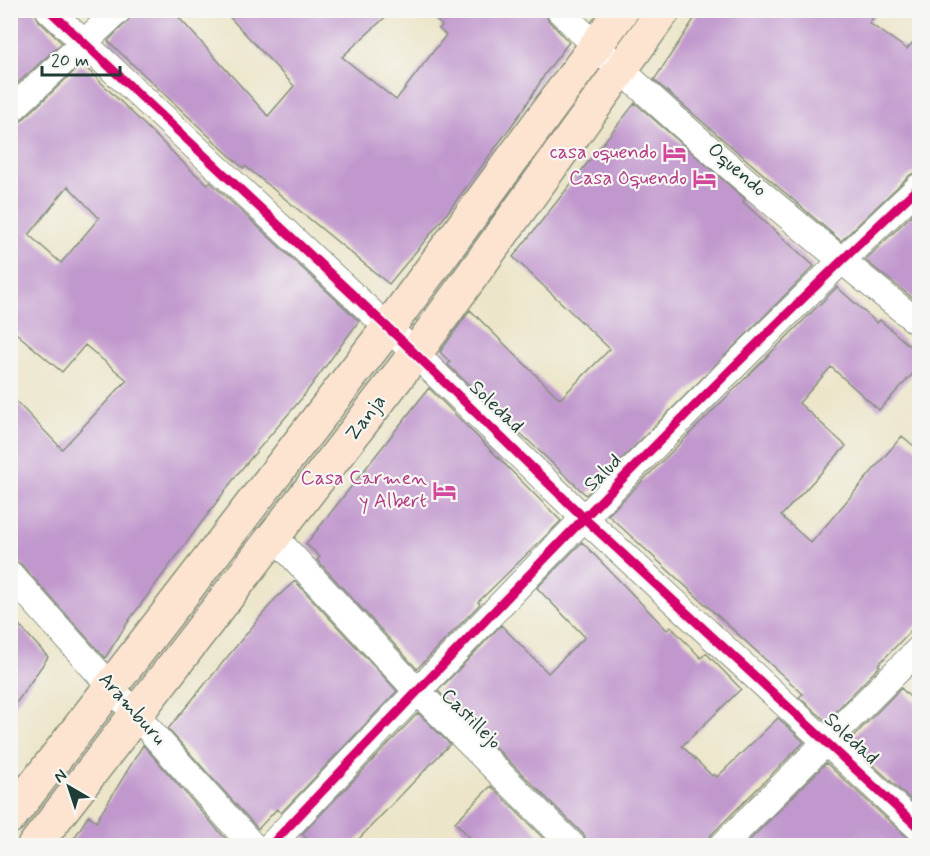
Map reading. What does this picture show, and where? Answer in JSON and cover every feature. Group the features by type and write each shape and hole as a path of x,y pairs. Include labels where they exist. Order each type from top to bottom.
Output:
{"main road":[{"name":"Zanja","path":"10,817 388,328 622,10"},
{"name":"Zanja","path":"34,846 415,354 664,10"}],"street":[{"name":"Soledad","path":"49,10 388,328 584,518 920,828"},
{"path":"10,111 119,10"},
{"name":"Oquendo","path":"559,10 620,69 841,260 920,324"},
{"name":"Salud","path":"270,846 584,518 841,260 920,186"},
{"name":"Castillejo","path":"274,537 417,691 573,846"},
{"name":"Aramburu","path":"10,574 253,846"},
{"path":"722,846 920,648"}],"building":[{"path":"10,10 34,10 39,21 62,43 10,90"},
{"path":"138,10 172,10 268,116 294,86 223,10 393,10 342,57 396,100 446,35 439,29 442,26 427,10 544,10 548,20 569,42 545,74 523,110 442,220 389,284 245,166 243,168 108,41"},
{"path":"700,10 879,10 869,23 907,49 920,34 920,171 910,175 841,241 654,80"},
{"path":"82,64 193,172 208,184 210,182 359,321 302,398 239,472 130,619 105,658 21,564 10,559 10,395 62,449 127,380 85,345 62,372 10,328 10,126 20,122","holes":["68,186 99,218 61,263 29,235"]},
{"path":"635,103 745,199 743,202 814,266 586,495 448,365 450,362 440,352 470,310 560,399 610,349 513,257"},
{"path":"920,207 920,304 865,260"},
{"path":"837,287 877,323 880,320 920,355 920,366 879,410 831,367 799,403 846,446 781,516 811,543 902,436 920,451 920,621 826,721 799,697 803,694 608,515"},
{"path":"429,388 561,521 478,602 480,604 417,669 317,560 320,557 306,544"},
{"path":"582,542 667,630 671,627 701,658 706,653 741,689 682,746 712,776 714,774 717,777 778,718 804,742 711,835 707,846 588,846 584,835 438,691 501,625 548,673 585,637 537,588"},
{"path":"295,581 397,691 281,813 277,809 258,829 168,729 275,599"},
{"path":"10,615 48,657 10,712"},
{"path":"901,688 920,707 920,808 848,742"},
{"path":"418,713 450,744 352,846 315,846 302,834"},
{"path":"143,745 232,846 69,846 89,815 96,822"},
{"path":"826,763 910,840 920,846 744,846"},
{"path":"491,786 551,846 478,846 455,822"}],"cycle path":[{"path":"49,10 401,340 584,518 920,829"},
{"path":"270,846 672,429 753,347 920,186"}],"place":[{"name":"casa oquendo","path":"675,152"},
{"name":"Casa Oquendo","path":"705,178"},
{"name":"Casa Carmen y Albert","path":"445,490"}]}
